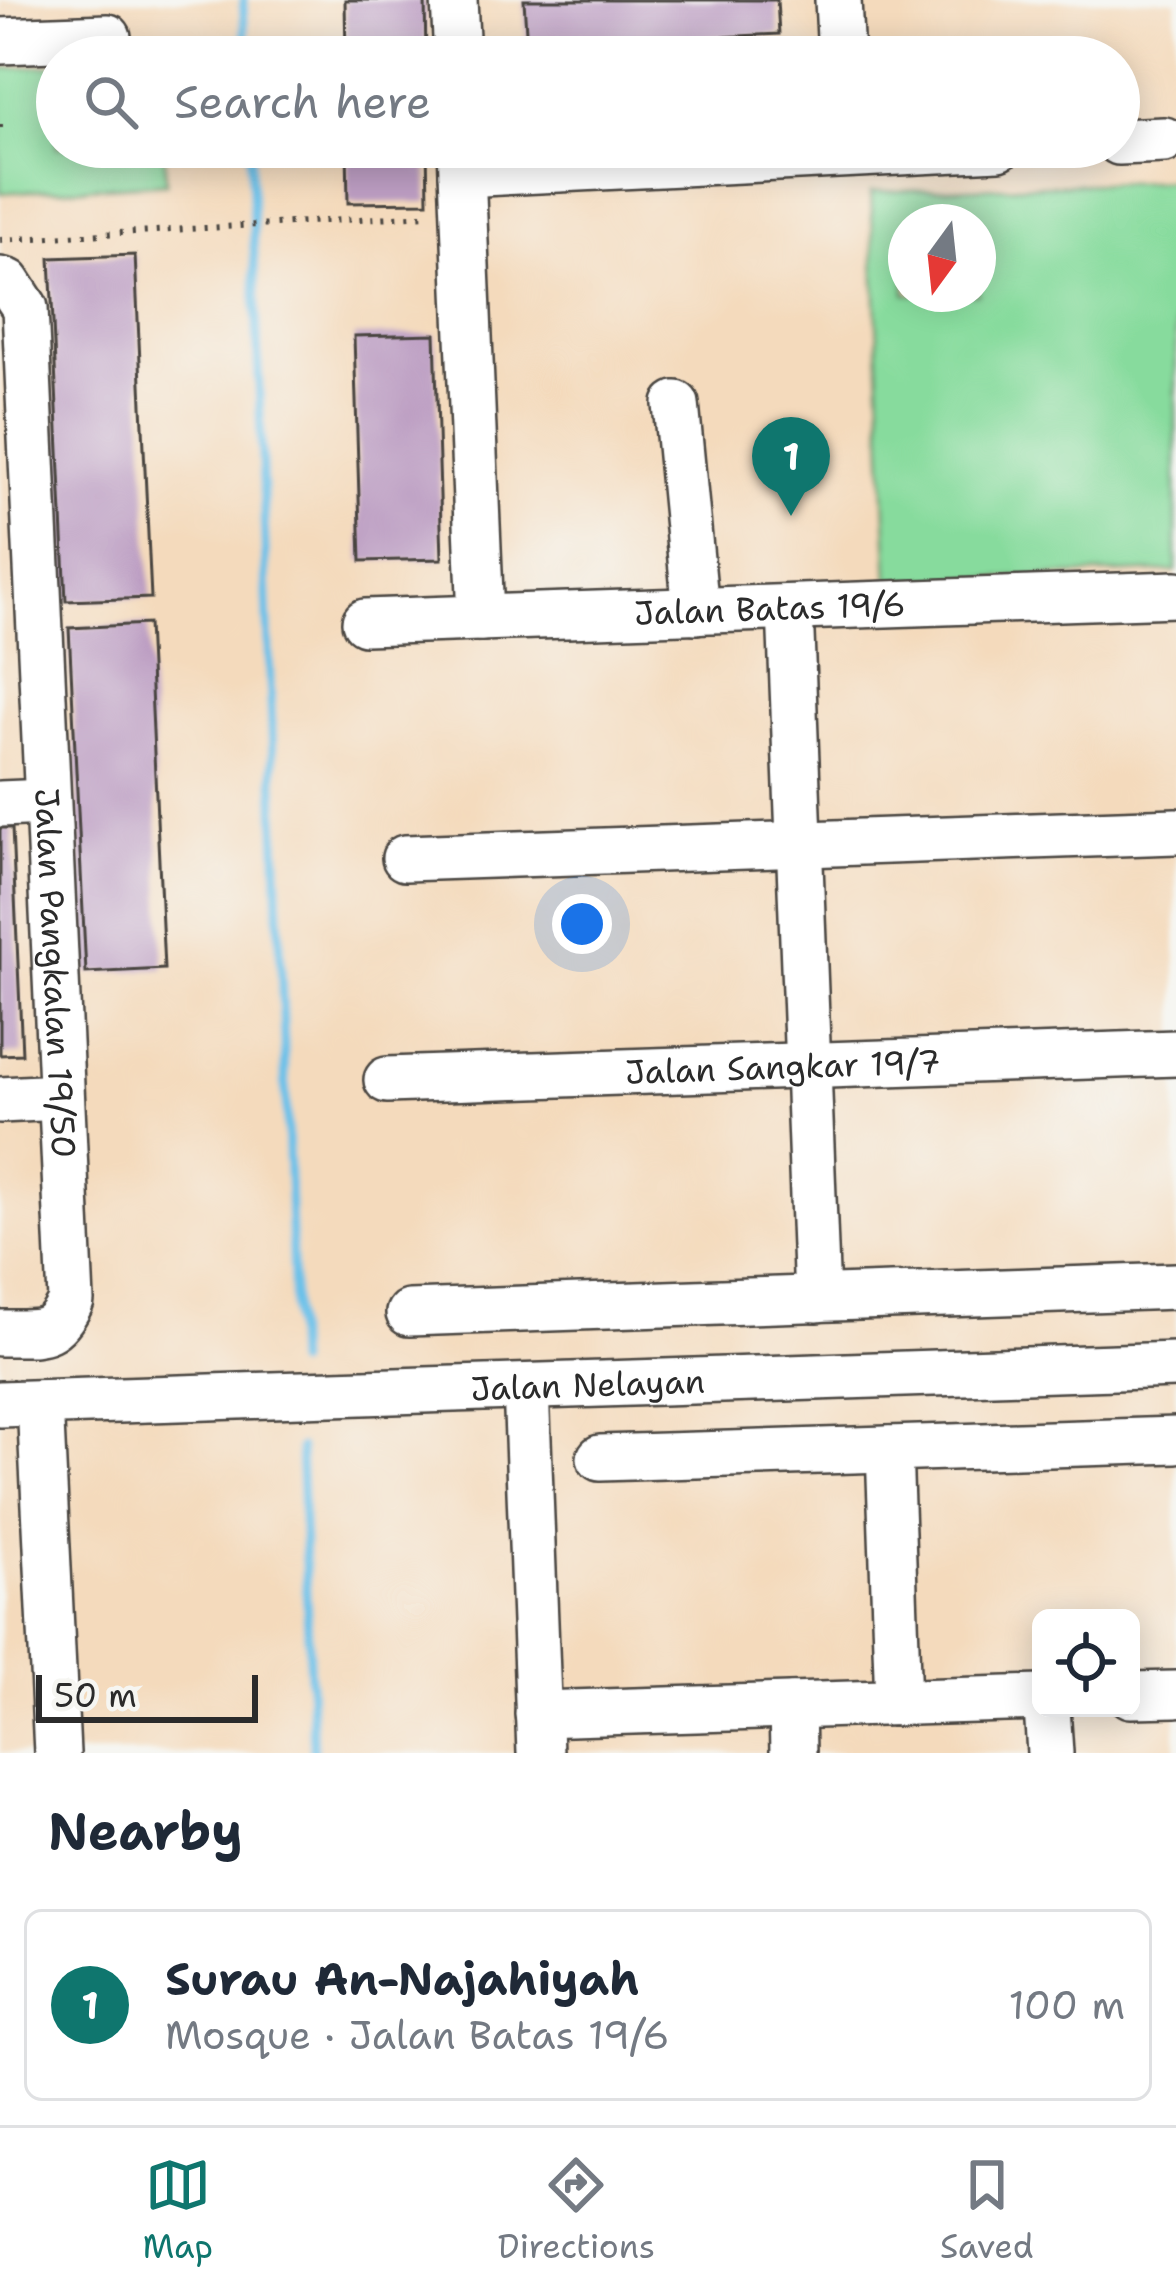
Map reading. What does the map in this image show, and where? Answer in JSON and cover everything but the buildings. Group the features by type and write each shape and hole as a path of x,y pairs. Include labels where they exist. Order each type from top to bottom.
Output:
{"street":[{"path":"454,0 456,36"},
{"path":"838,0 840,36"},
{"path":"0,41 36,40"},
{"path":"482,618 462,178 599,168"},
{"name":"Jalan Pangkalan 19/50","path":"0,280 8,282 25,308 17,503 47,802 70,1301 61,1321 47,1331 0,1333"},
{"path":"676,404 696,611"},
{"name":"Jalan Batas 19/6","path":"365,622 1176,594"},
{"path":"790,608 817,1299"},
{"path":"0,804 47,802"},
{"path":"405,859 1176,831"},
{"name":"Jalan Sangkar 19/7","path":"387,1080 1176,1053"},
{"path":"0,1100 61,1097"},
{"path":"409,1313 1176,1286"},
{"name":"Jalan Nelayan","path":"20,1403 1176,1365"},
{"path":"526,1387 539,1733 792,1706 1032,1698"},
{"path":"20,1403 57,1753"},
{"path":"600,1458 1176,1440"},
{"path":"889,1449 898,1702"},
{"path":"1140,1695 1176,1694"},
{"path":"792,1706 793,1753"},
{"path":"1048,1717 1050,1753"}],"path":[{"path":"0,241 268,225 462,178"}],"green space":[{"path":"36,66 36,168 165,168 166,183 0,193 0,69"},
{"path":"1176,180 1176,571 889,582 871,192"}],"waterway":[{"path":"243,0 245,36"},
{"path":"251,168 296,1364"},
{"path":"300,1448 313,1753"}],"place":[{"name":"Surau An-Najahiyah","path":"791,516"}]}
